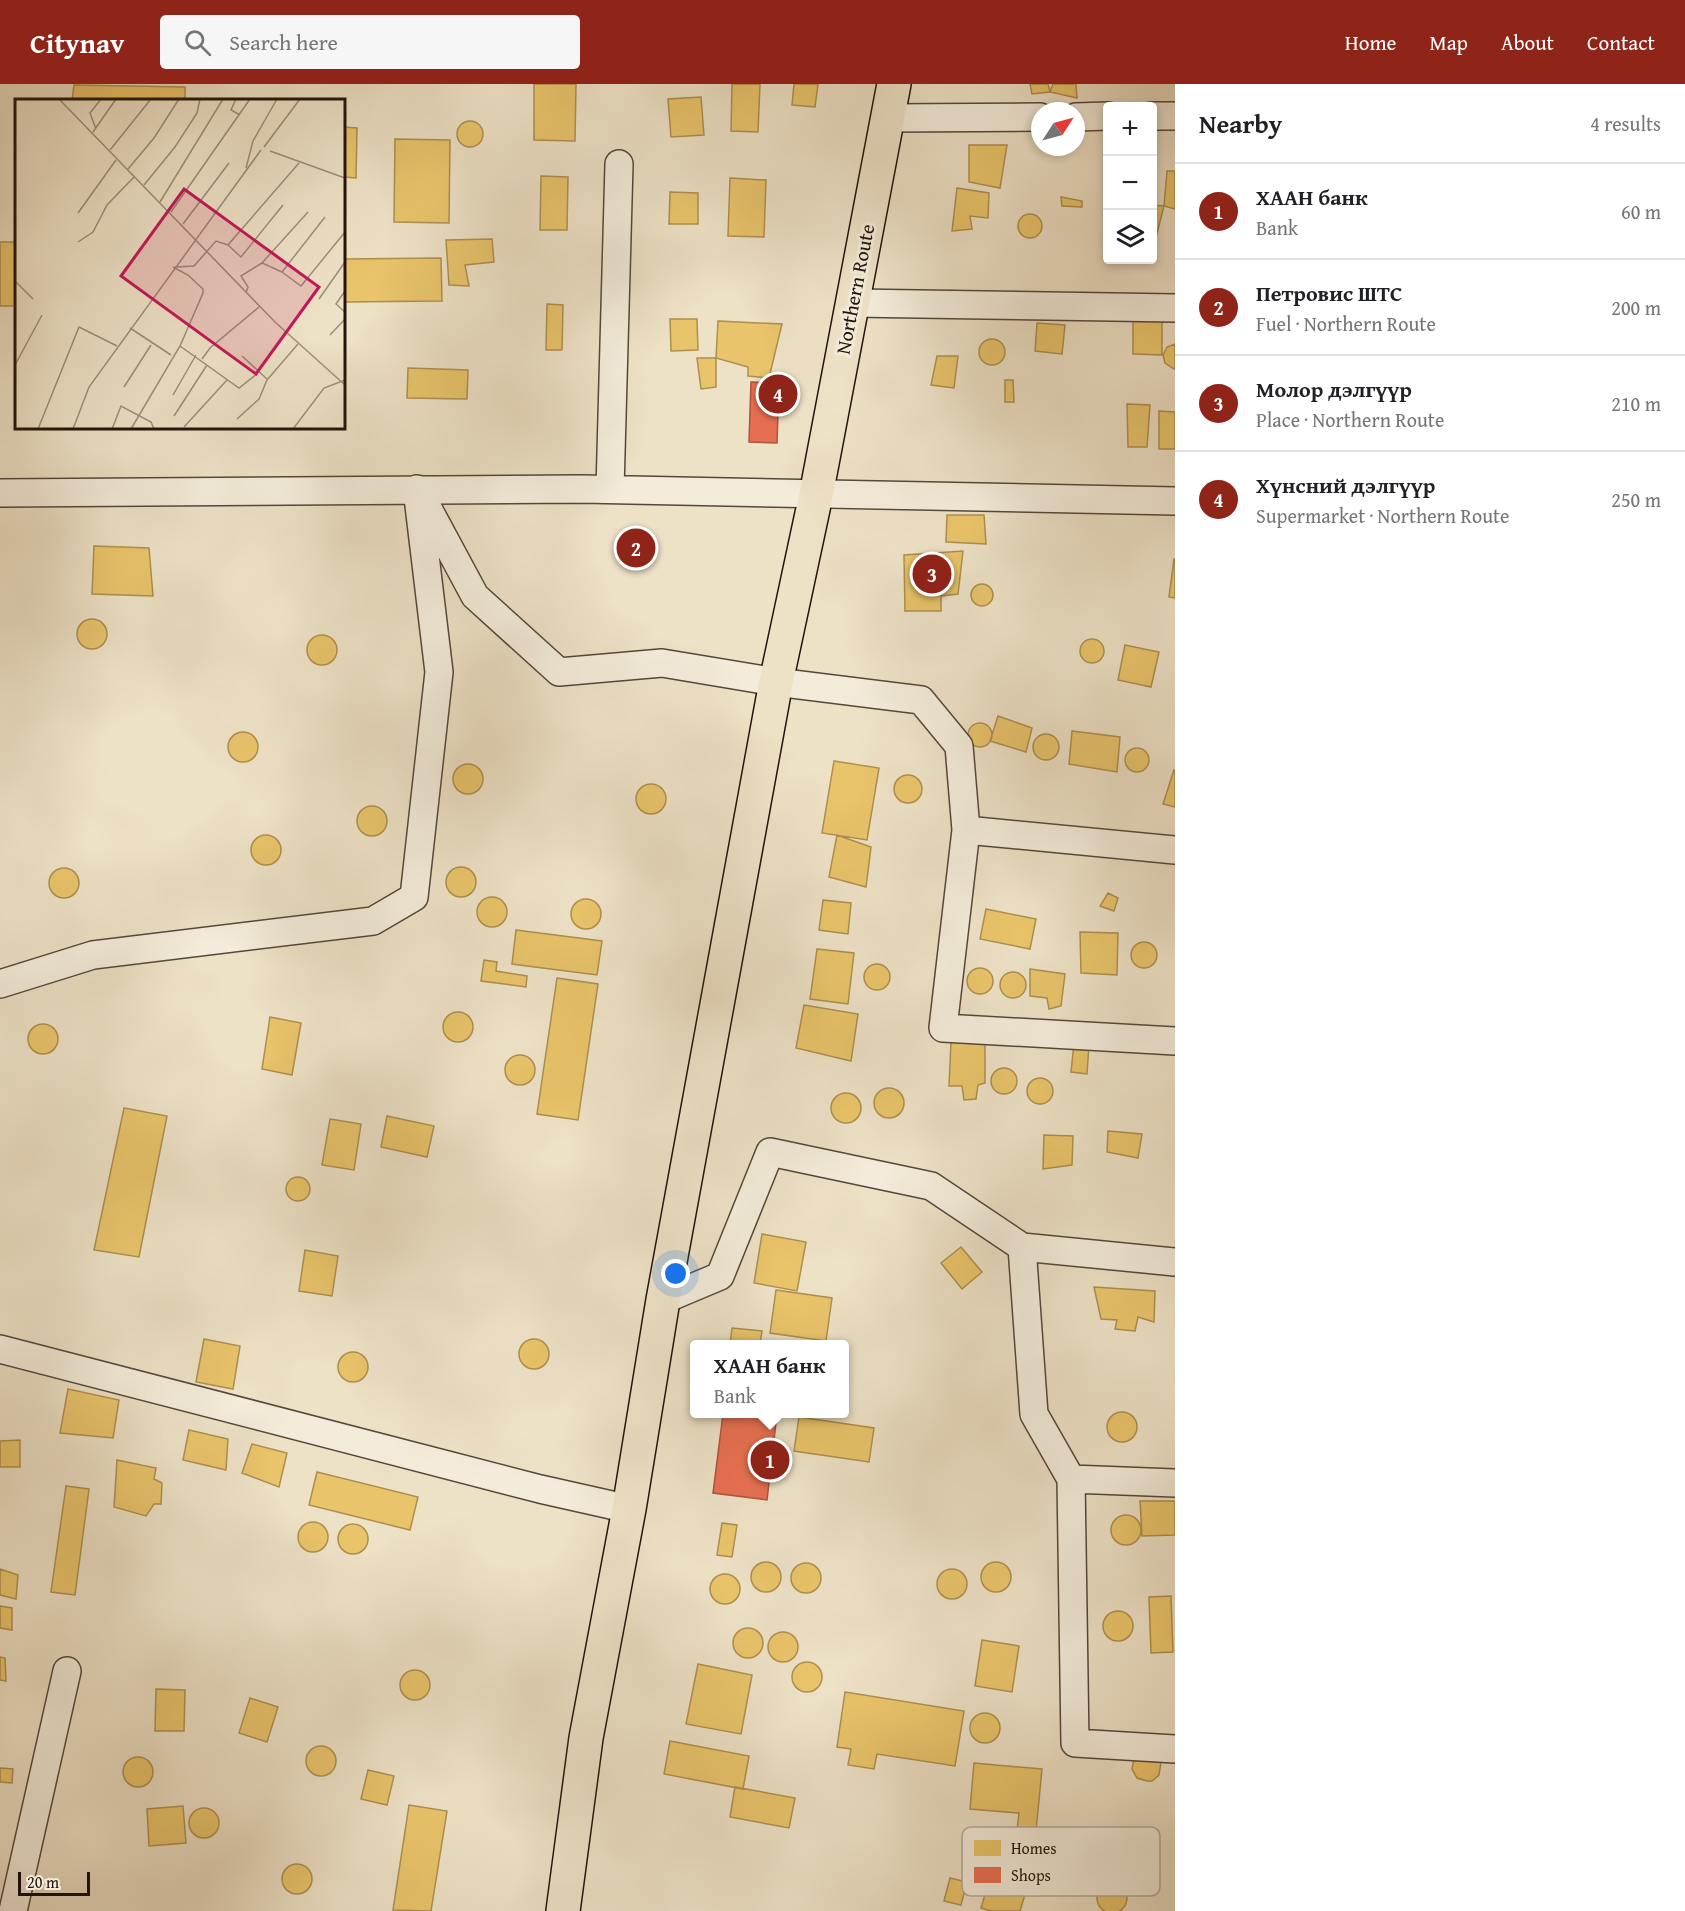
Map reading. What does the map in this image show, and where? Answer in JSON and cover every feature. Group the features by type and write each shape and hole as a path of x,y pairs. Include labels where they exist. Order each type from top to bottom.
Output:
{"highway":[{"name":"Northern Route","path":"563,1911 586,1738 629,1509 663,1300 776,682 816,495 894,84"}],"street":[{"path":"1085,117 1103,116"},
{"path":"1157,116 1175,116"},
{"path":"889,118 1031,117"},
{"path":"610,489 619,164"},
{"path":"852,303 1175,308"},
{"path":"417,489 475,596 559,672 662,663 776,682 921,699 959,746 966,830 943,1028 1175,1041"},
{"path":"0,984 93,955 373,921 414,897 439,672 417,489"},
{"path":"0,493 610,489 1175,501"},
{"path":"966,830 1175,850"},
{"path":"663,1300 720,1276 770,1152 931,1186 1022,1247 1175,1262"},
{"path":"1022,1247 1034,1414 1071,1479 1075,1743 1175,1749"},
{"path":"0,1349 540,1489 629,1509"},
{"path":"1071,1479 1175,1483"},
{"path":"13,1911 67,1671"}],"building: Homes":[{"path":"534,84 576,84 575,141 534,140"},
{"path":"732,84 760,84 758,132 731,131"},
{"path":"794,84 818,84 815,107 792,105"},
{"path":"1030,84 1048,84 1050,92 1032,94"},
{"path":"1053,84 1076,84 1077,98 1050,92"},
{"path":"74,85 185,87 185,99 72,99"},
{"path":"701,97 704,135 671,137 668,99"},
{"path":"470,121 479,125 483,134 479,143 470,147 461,143 457,134 461,125"},
{"path":"345,127 357,128 356,178 345,177"},
{"path":"395,139 450,140 449,223 394,222"},
{"path":"969,145 1007,145 1000,188 969,182"},
{"path":"1167,171 1175,171 1175,209 1164,206"},
{"path":"541,176 568,177 567,230 540,230"},
{"path":"730,178 766,180 764,237 728,236"},
{"path":"957,188 989,193 988,218 970,216 972,229 952,231"},
{"path":"670,192 698,193 698,224 669,224"},
{"path":"1061,197 1082,201 1082,207 1062,206"},
{"path":"1157,205 1164,206 1157,233"},
{"path":"1030,214 1035,215 1041,221 1041,231 1035,237 1030,238 1025,237 1019,231 1018,226 1019,221 1025,215"},
{"path":"492,239 494,262 465,265 469,286 449,285 446,240"},
{"path":"0,242 15,242 15,306 0,306"},
{"path":"441,258 442,301 345,302 345,259"},
{"path":"547,304 563,305 562,350 546,350"},
{"path":"1133,318 1162,318 1162,355 1133,354"},
{"path":"670,319 697,319 698,350 671,351"},
{"path":"718,321 782,324 769,378 748,376 748,367 716,358"},
{"path":"1037,323 1065,325 1062,354 1035,351"},
{"path":"992,339 1001,343 1005,352 1001,361 992,365 983,361 979,352 983,343"},
{"path":"1175,344 1174,369 1165,363 1163,355 1167,347"},
{"path":"937,356 958,356 954,388 931,385"},
{"path":"697,358 716,358 716,387 701,389"},
{"path":"408,368 468,370 467,399 407,398"},
{"path":"1005,380 1013,380 1014,402 1005,402"},
{"path":"1127,404 1150,405 1147,447 1128,447"},
{"path":"1159,411 1175,412 1175,449 1159,449"},
{"path":"947,515 984,515 986,544 946,542"},
{"path":"94,546 149,548 153,596 92,594"},
{"path":"963,551 958,594 941,596 941,611 905,611 904,555"},
{"path":"1175,559 1175,598 1169,597"},
{"path":"982,584 990,587 993,595 990,603 982,606 974,603 971,595 974,587"},
{"path":"92,619 103,623 107,634 103,645 92,649 81,645 77,634 81,623"},
{"path":"322,635 333,639 337,650 333,661 322,665 311,661 307,650 311,639"},
{"path":"1092,639 1101,642 1104,651 1101,660 1092,663 1083,660 1080,651 1083,642"},
{"path":"1125,645 1159,652 1151,687 1118,680"},
{"path":"998,716 1032,728 1026,752 990,741"},
{"path":"980,723 988,727 992,735 988,743 980,747 972,743 968,735 972,727"},
{"path":"1072,731 1120,737 1117,772 1069,764"},
{"path":"243,732 254,736 258,747 254,758 243,762 232,758 228,747 232,736"},
{"path":"1046,734 1055,738 1059,747 1055,756 1046,760 1037,756 1033,747 1037,738"},
{"path":"1137,748 1142,749 1148,755 1148,765 1142,771 1137,772 1132,771 1126,765 1125,760 1126,755 1132,749"},
{"path":"834,761 879,768 867,840 822,833"},
{"path":"468,764 479,768 483,779 479,790 468,794 457,790 453,779 457,768"},
{"path":"1175,770 1175,807 1163,804"},
{"path":"908,775 918,779 922,789 918,799 908,803 898,799 894,789 898,779"},
{"path":"651,784 662,788 666,799 662,810 651,814 640,810 636,799 640,788"},
{"path":"372,806 383,810 387,821 383,832 372,836 361,832 357,821 361,810"},
{"path":"266,835 277,839 281,850 277,861 266,865 255,861 251,850 255,839"},
{"path":"837,835 871,847 866,887 829,877"},
{"path":"461,867 472,871 476,882 472,893 461,897 450,893 446,882 450,871"},
{"path":"64,868 75,872 79,883 75,894 64,898 53,894 49,883 53,872"},
{"path":"1108,893 1118,898 1114,911 1100,906"},
{"path":"492,897 503,901 507,912 503,923 492,927 481,923 477,912 481,901"},
{"path":"586,899 597,903 601,914 597,925 586,929 575,925 571,914 575,903"},
{"path":"823,900 851,903 848,934 819,930"},
{"path":"986,909 1036,919 1030,949 980,939"},
{"path":"516,930 602,941 597,975 512,964"},
{"path":"1080,932 1118,933 1117,975 1081,973"},
{"path":"1144,942 1153,946 1157,955 1153,964 1144,968 1135,964 1131,955 1135,946"},
{"path":"817,949 854,953 848,1004 810,999"},
{"path":"484,960 497,962 496,971 527,976 526,987 481,981"},
{"path":"877,964 886,968 890,977 886,986 877,990 868,986 864,977 868,968"},
{"path":"980,968 989,972 993,981 989,990 980,994 971,990 967,981 971,972"},
{"path":"1030,969 1065,974 1061,1006 1049,1009 1047,998 1030,996"},
{"path":"1013,972 1022,976 1026,985 1022,994 1013,998 1004,994 1000,985 1004,976"},
{"path":"557,978 598,984 578,1120 537,1114"},
{"path":"804,1005 858,1014 851,1061 796,1048"},
{"path":"458,1012 469,1016 473,1027 469,1038 458,1042 447,1038 443,1027 447,1016"},
{"path":"270,1017 301,1023 292,1075 262,1069"},
{"path":"43,1024 54,1028 58,1039 54,1050 43,1054 32,1050 28,1039 32,1028"},
{"path":"951,1041 985,1041 985,1083 978,1085 976,1099 964,1100 962,1086 949,1086"},
{"path":"1074,1043 1089,1045 1087,1074 1071,1072"},
{"path":"520,1055 531,1059 535,1070 531,1081 520,1085 509,1081 505,1070 509,1059"},
{"path":"1004,1068 1013,1072 1017,1081 1013,1090 1004,1094 995,1090 991,1081 995,1072"},
{"path":"1040,1078 1050,1081 1053,1091 1050,1101 1040,1104 1030,1101 1027,1091 1030,1081"},
{"path":"889,1088 900,1092 904,1103 900,1114 889,1118 878,1114 874,1103 878,1092"},
{"path":"846,1093 857,1097 861,1108 857,1119 846,1123 835,1119 831,1108 835,1097"},
{"path":"124,1108 167,1116 139,1257 94,1250"},
{"path":"387,1116 434,1126 427,1157 381,1147"},
{"path":"330,1119 361,1124 354,1170 322,1165"},
{"path":"1108,1131 1142,1134 1138,1158 1107,1152"},
{"path":"1044,1135 1073,1136 1072,1165 1043,1169"},
{"path":"298,1177 307,1180 310,1189 307,1198 298,1201 289,1198 286,1189 289,1180"},
{"path":"762,1234 806,1242 797,1291 754,1283"},
{"path":"961,1247 982,1272 962,1289 941,1263"},
{"path":"305,1250 338,1256 332,1296 299,1291"},
{"path":"1094,1287 1155,1291 1154,1322 1138,1317 1135,1331 1115,1329 1117,1320 1101,1319"},
{"path":"776,1290 832,1298 826,1340 770,1333"},
{"path":"732,1328 762,1331 761,1340 730,1340"},
{"path":"204,1339 240,1346 233,1389 196,1382"},
{"path":"534,1339 545,1343 549,1354 545,1365 534,1369 523,1365 519,1354 523,1343"},
{"path":"353,1352 364,1356 368,1367 364,1378 353,1382 342,1378 338,1367 342,1356"},
{"path":"68,1389 119,1400 113,1438 60,1433"},
{"path":"1122,1412 1133,1416 1137,1427 1133,1438 1122,1442 1111,1438 1107,1427 1111,1416"},
{"path":"799,1418 874,1428 869,1462 794,1451"},
{"path":"189,1430 228,1439 226,1470 183,1460"},
{"path":"20,1440 20,1467 0,1467 0,1441"},
{"path":"252,1444 287,1453 279,1487 242,1473"},
{"path":"117,1460 156,1468 154,1479 162,1483 161,1504 154,1504 146,1516 114,1507"},
{"path":"317,1472 418,1497 410,1530 309,1505"},
{"path":"66,1486 89,1489 75,1595 51,1592"},
{"path":"1140,1501 1175,1501 1175,1535 1142,1536"},
{"path":"1126,1515 1137,1519 1141,1530 1137,1541 1126,1545 1115,1541 1111,1530 1115,1519"},
{"path":"313,1522 324,1526 328,1537 324,1548 313,1552 302,1548 298,1537 302,1526"},
{"path":"722,1523 737,1525 732,1557 717,1555"},
{"path":"353,1524 364,1528 368,1539 364,1550 353,1554 342,1550 338,1539 342,1528"},
{"path":"766,1562 777,1566 781,1577 777,1588 766,1592 755,1588 751,1577 755,1566"},
{"path":"996,1562 1007,1566 1011,1577 1007,1588 996,1592 985,1588 981,1577 985,1566"},
{"path":"806,1563 817,1567 821,1578 817,1589 806,1593 795,1589 791,1578 795,1567"},
{"path":"0,1569 18,1575 16,1599 0,1595"},
{"path":"952,1569 963,1573 967,1584 963,1595 952,1599 941,1595 937,1584 941,1573"},
{"path":"725,1574 736,1578 740,1589 736,1600 725,1604 714,1600 710,1589 714,1578"},
{"path":"1171,1596 1173,1652 1151,1653 1149,1597"},
{"path":"0,1606 12,1608 12,1630 0,1628"},
{"path":"1118,1611 1129,1615 1133,1626 1129,1637 1118,1641 1107,1637 1103,1626 1107,1615"},
{"path":"748,1628 759,1632 763,1643 759,1654 748,1658 737,1654 733,1643 737,1632"},
{"path":"783,1632 794,1636 798,1647 794,1658 783,1662 772,1658 768,1647 772,1636"},
{"path":"982,1640 1019,1646 1012,1692 975,1686"},
{"path":"0,1657 5,1658 6,1681 0,1680"},
{"path":"807,1662 818,1666 822,1677 818,1688 807,1692 796,1688 792,1677 796,1666"},
{"path":"698,1664 752,1675 741,1734 686,1724"},
{"path":"415,1670 426,1674 430,1685 426,1696 415,1700 404,1696 400,1685 404,1674"},
{"path":"156,1689 185,1690 184,1731 155,1731"},
{"path":"845,1692 964,1711 955,1766 877,1754 874,1769 848,1765 851,1749 837,1747"},
{"path":"250,1698 278,1707 267,1742 239,1733"},
{"path":"985,1713 996,1717 1000,1728 996,1739 985,1743 974,1739 970,1728 974,1717"},
{"path":"670,1741 749,1756 743,1789 664,1774"},
{"path":"321,1746 332,1750 336,1761 332,1772 321,1776 310,1772 306,1761 310,1750"},
{"path":"138,1757 149,1761 153,1772 149,1783 138,1787 127,1783 123,1772 127,1761"},
{"path":"1134,1759 1161,1762 1159,1775 1152,1781 1137,1778 1132,1769"},
{"path":"974,1763 1042,1769 1036,1827 1017,1827 1019,1813 970,1809"},
{"path":"0,1768 13,1769 12,1783 0,1782"},
{"path":"368,1770 394,1776 387,1805 361,1799"},
{"path":"735,1787 795,1798 789,1828 730,1817"},
{"path":"409,1805 447,1811 431,1911 393,1910"},
{"path":"183,1806 186,1843 149,1846 147,1809"},
{"path":"204,1808 215,1812 219,1823 215,1834 204,1838 193,1834 189,1823 193,1812"},
{"path":"297,1864 308,1868 312,1879 308,1890 297,1894 286,1890 282,1879 286,1868"},
{"path":"950,1878 962,1881 963,1896 961,1905 944,1901"},
{"path":"985,1896 1024,1896 1020,1911 991,1911 981,1908"},
{"path":"1098,1896 1126,1896 1125,1904 1115,1912 1102,1908 1097,1898"}],"building: Shops":[{"path":"751,382 779,383 777,443 749,442"},
{"path":"722,1418 777,1418 767,1500 713,1493"}],"place":[{"name":"Хүнсний дэлгүүр","path":"778,394"},
{"name":"Петровис ШТС","path":"636,548"},
{"name":"Молор дэлгүүр","path":"932,574"},
{"name":"ХААН банк","path":"770,1460"}]}
